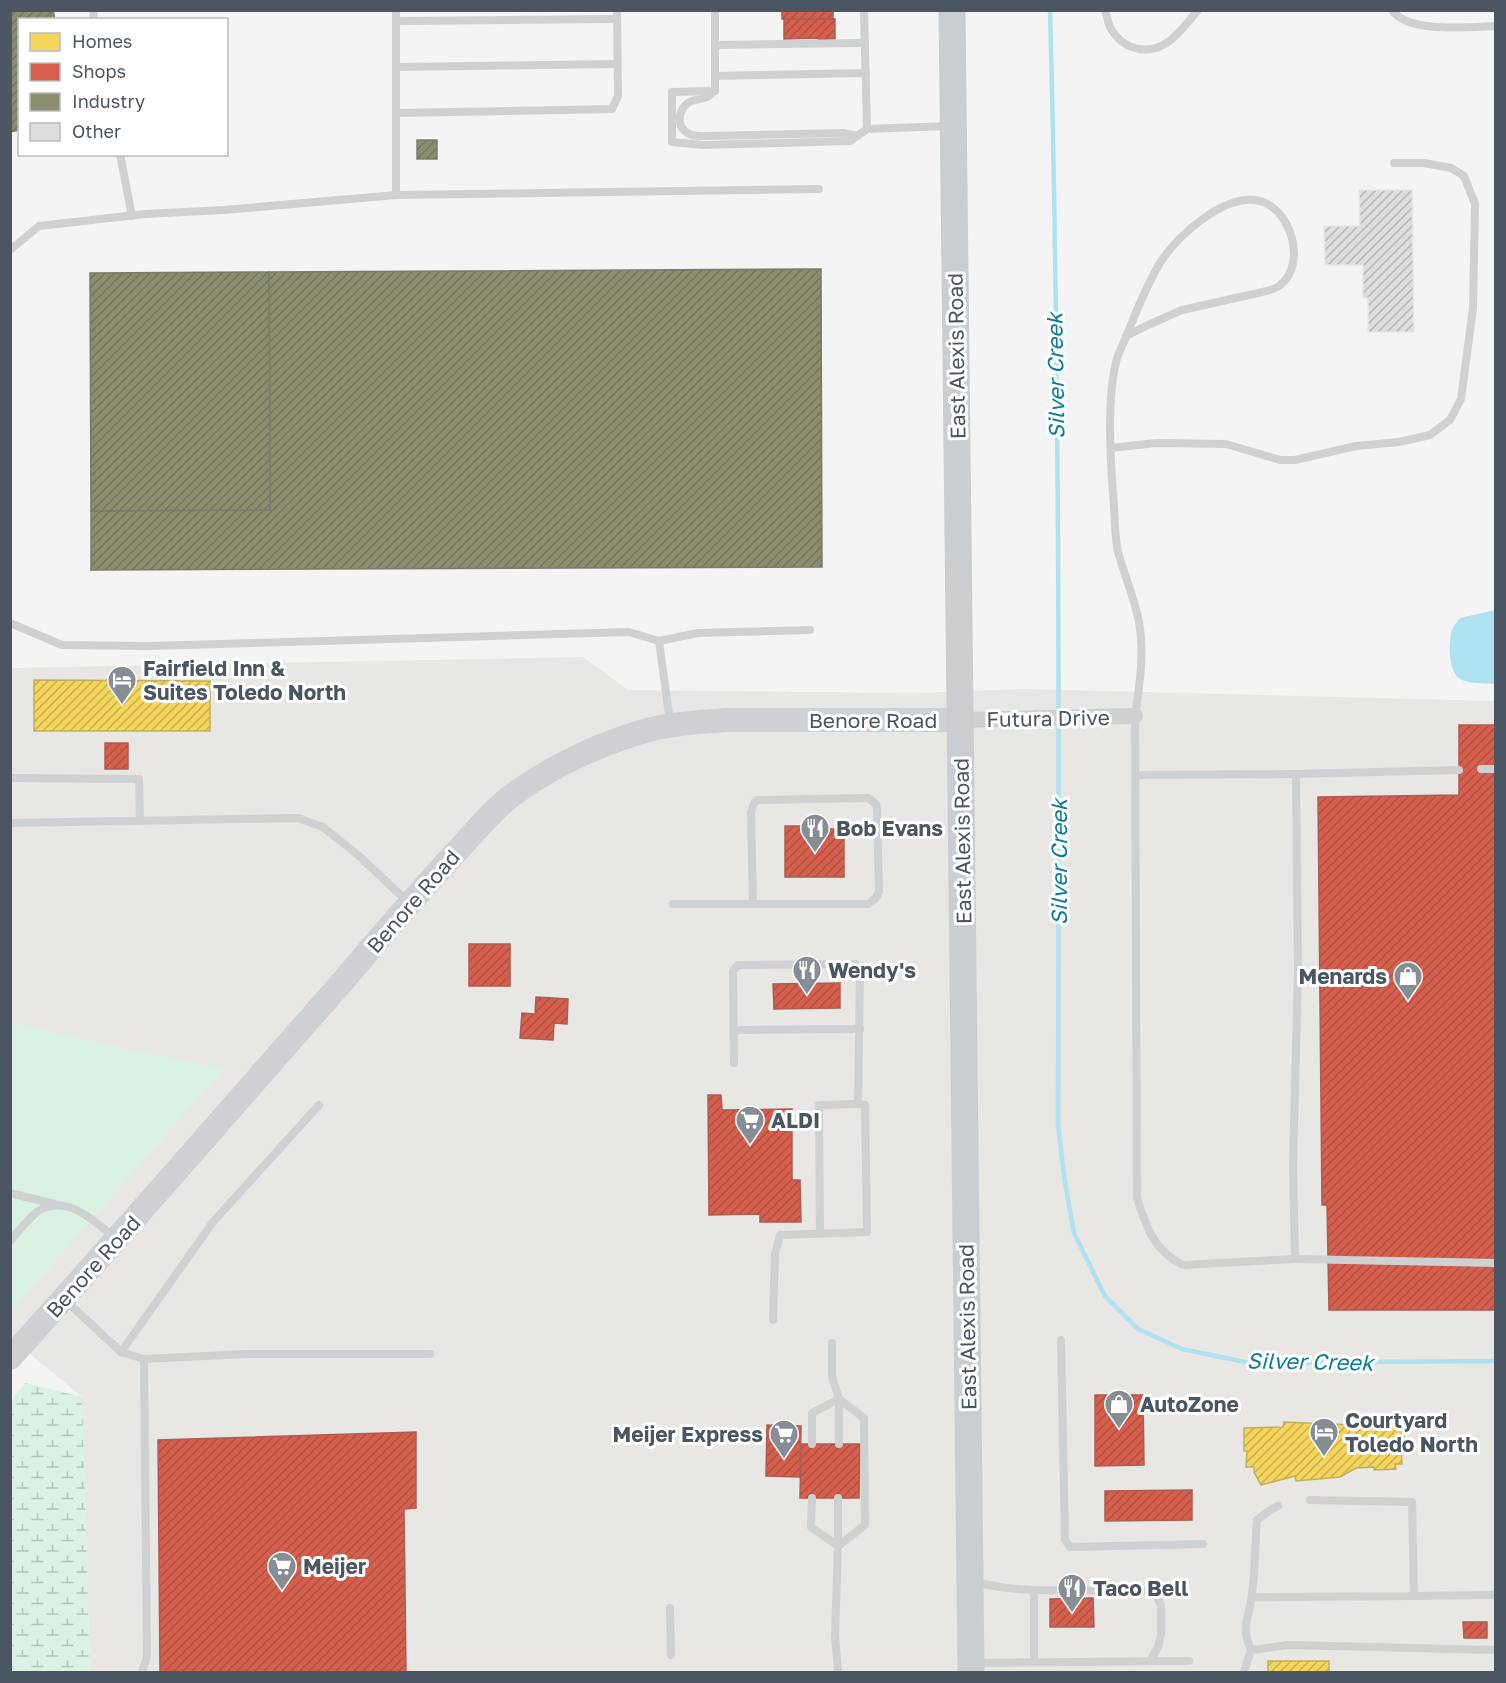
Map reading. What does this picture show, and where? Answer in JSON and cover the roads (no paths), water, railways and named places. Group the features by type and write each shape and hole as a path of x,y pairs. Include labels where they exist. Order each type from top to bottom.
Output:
{"main road":[{"name":"East Alexis Road","path":"952,10 971,1668"},
{"name":"Benore Road","path":"10,1358 410,903 464,843 514,794 582,754 652,729 688,723 725,720 960,720"}],"street":[{"name":"Futura Drive","path":"960,720 1136,716"}],"lane":[{"path":"396,10 396,195"},
{"path":"715,10 715,91"},
{"path":"864,10 867,129"},
{"path":"1105,10 1111,28 1126,45 1139,50 1153,49 1171,40 1198,10"},
{"path":"1392,10 1394,14 1410,23 1426,26 1496,27"},
{"path":"396,21 617,15 618,96 612,108 396,113"},
{"path":"715,45 865,43"},
{"path":"396,67 617,64"},
{"path":"715,76 866,73"},
{"path":"715,91 672,93 672,142 703,146 850,141 867,129 953,126"},
{"path":"715,91 707,97 690,101 683,107 680,116 681,127 687,133 696,136 843,133 857,136"},
{"path":"120,156 132,216"},
{"path":"1112,448 1156,443 1226,444 1280,460 1295,460 1356,446 1399,442 1430,435 1450,420 1461,399 1473,308 1475,204 1464,176 1451,168 1424,163 1394,163"},
{"path":"10,250 39,226 132,216 396,195 819,189"},
{"path":"1126,336 1182,310 1267,291 1279,286 1289,275 1293,264 1294,248 1290,230 1282,216 1271,206 1256,200 1242,201 1205,217 1178,239 1161,262 1137,309 1126,336 1116,362 1110,402 1112,483 1118,550 1138,618 1142,661 1136,716 1137,1197 1148,1230 1170,1259 1183,1265 1295,1259 1496,1263"},
{"path":"10,623 62,645 149,646 629,632 659,641 698,633 810,630"},
{"path":"659,641 671,726"},
{"path":"1481,769 1496,769"},
{"path":"1136,775 1459,770"},
{"path":"1295,1259 1293,1166 1298,970 1296,774"},
{"path":"10,778 139,779 140,820"},
{"path":"673,904 753,904 868,904 876,899 879,892 876,804 868,798 758,800 754,803 751,813 753,904"},
{"path":"10,823 298,818 323,827 359,856 410,903"},
{"path":"734,1063 733,970 738,965 856,964 860,973 858,1104"},
{"path":"734,1030 860,1029"},
{"path":"121,1352 213,1222 319,1105"},
{"path":"773,1320 775,1254 780,1235 867,1232 866,1105 819,1105 820,1233"},
{"path":"10,1193 82,1211 117,1239"},
{"path":"10,1241 39,1210 59,1205"},
{"path":"63,1299 121,1352 144,1359 247,1354 430,1354"},
{"path":"1061,1340 1065,1540 1070,1547 1203,1544"},
{"path":"832,1343 832,1377 839,1399 839,1444"},
{"path":"142,1672 147,1657 144,1359"},
{"path":"812,1444 812,1413 839,1399"},
{"path":"838,1546 865,1525 864,1418 839,1399"},
{"path":"812,1498 812,1527 838,1546"},
{"path":"838,1498 835,1635 838,1672"},
{"path":"1310,1500 1412,1502 1414,1596"},
{"path":"1244,1672 1251,1650 1246,1637 1246,1620 1252,1597 1257,1520 1270,1509 1278,1506"},
{"path":"970,1582 1034,1591 1149,1591 1156,1596 1161,1606 1161,1635 1158,1647 1150,1661"},
{"path":"1034,1591 1034,1662"},
{"path":"1252,1597 1496,1595"},
{"path":"670,1608 671,1655"},
{"path":"1251,1650 1288,1645 1496,1650"},
{"path":"971,1668 1034,1662 1190,1661"}],"water":[{"path":"1495,610 1495,684 1462,680 1457,677 1452,665 1450,642 1452,630 1460,618"}],"waterway":[{"name":"Silver Creek","path":"1050,10 1057,428 1058,1126 1074,1233 1105,1296 1138,1329 1182,1349 1250,1363 1496,1361"}],"place":[{"name":"Fairfield Inn & Suites Toledo North","path":"122,706"},
{"name":"Bob Evans","path":"815,854"},
{"name":"Wendy's","path":"807,996"},
{"name":"Menards","path":"1408,1002"},
{"name":"ALDI","path":"750,1146"},
{"name":"AutoZone","path":"1119,1430"},
{"name":"Courtyard Toledo North","path":"1324,1458"},
{"name":"Meijer Express","path":"784,1460"},
{"name":"Meijer","path":"282,1592"},
{"name":"Taco Bell","path":"1072,1614"}]}
